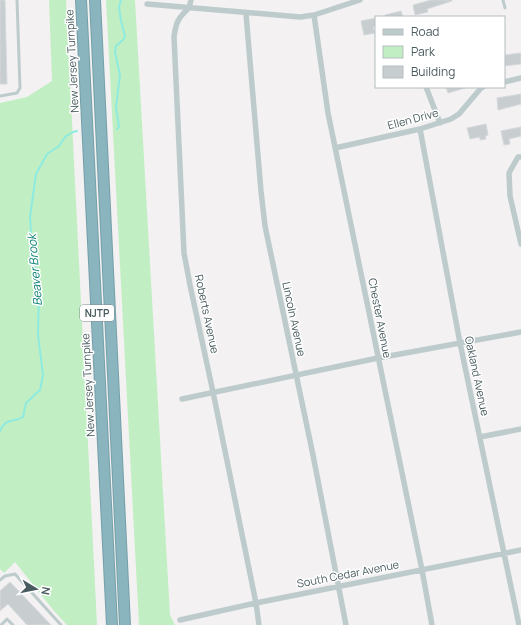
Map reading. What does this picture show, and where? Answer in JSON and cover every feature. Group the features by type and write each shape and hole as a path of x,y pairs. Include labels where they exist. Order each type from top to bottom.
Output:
{"highway":[{"name":"New Jersey Turnpike","path":"80,0 112,625"},
{"name":"NJTP","path":"95,0 125,625"},
{"path":"100,89 102,34 101,0"}],"street":[{"name":"Roberts Avenue","path":"192,0 189,8 180,16 176,24 174,38 184,253 214,392 256,603 259,625"},
{"path":"147,4 246,14 300,17 314,15 343,3 360,0"},
{"name":"Lincoln Avenue","path":"246,14 265,226 313,455 346,625"},
{"name":"Chester Avenue","path":"314,15 328,113 432,625"},
{"path":"505,82 521,78"},
{"path":"426,88 440,123"},
{"name":"Ellen Drive","path":"335,148 420,129 451,120 460,114 481,88"},
{"name":"Oakland Avenue","path":"420,129 460,343 518,625"},
{"path":"521,157 518,157 509,173 510,196 521,244"},
{"path":"182,399 378,358 521,332"},
{"path":"480,437 521,429"},
{"name":"South Cedar Avenue","path":"180,620 338,586 521,550"}],"lane":[{"path":"0,96 17,93 20,88 17,0"},
{"path":"503,0 505,8"},
{"path":"0,580 5,576 15,574 61,625"},
{"path":"1,625 7,619 13,625"}],"green space":[{"path":"49,0 66,0 97,625 67,625 15,562 4,573 0,569 0,103 27,97 52,81"},
{"path":"106,0 135,0 170,615 175,625 139,625"}],"building":[{"path":"0,0 5,0 7,84 0,84"},
{"path":"431,0 452,1 427,9 428,12 415,15 413,5"},
{"path":"401,11 403,16 385,16"},
{"path":"375,18 375,27 373,27 375,33 364,35 361,21"},
{"path":"521,53 521,64 505,66 505,55"},
{"path":"446,88 465,88 448,93"},
{"path":"521,94 521,104 498,110 497,98"},
{"path":"486,124 488,135 485,136 486,139 480,140 480,137 470,139 467,128"},
{"path":"521,127 521,136 509,139 510,144 504,145 501,131"},
{"path":"10,582 51,625 27,625 8,604 0,611 0,591"}],"waterway":[{"name":"Beaver Brook","path":"117,129 119,127 116,107 120,75 115,52 116,46 124,39 125,36 119,7 121,0"},
{"name":"Beaver Brook","path":"0,431 8,422 23,417 26,403 40,390 43,375 38,335 39,293 32,250 30,217 36,174 47,154 59,146 66,136 77,131"}]}
